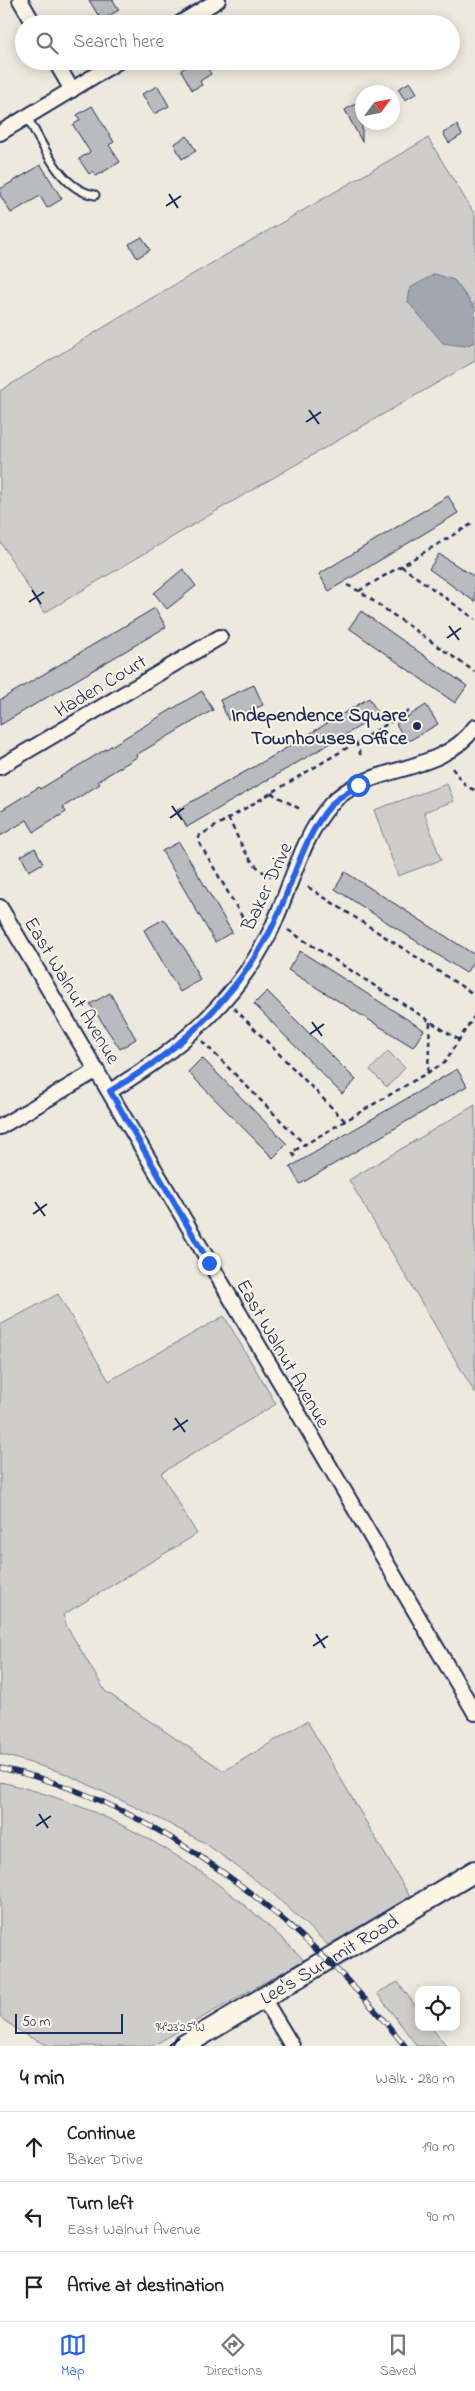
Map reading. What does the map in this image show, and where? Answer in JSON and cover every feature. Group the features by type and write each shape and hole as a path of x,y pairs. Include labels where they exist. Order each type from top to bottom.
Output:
{"main road":[{"name":"Lee's Summit Road","path":"183,2046 475,1871"}],"street":[{"path":"20,0 29,15"},
{"path":"194,15 218,0"},
{"path":"61,70 72,90"},
{"path":"0,133 104,70"},
{"name":"Haden Court","path":"0,767 220,637"},
{"name":"Baker Drive","path":"110,1091 143,1072 182,1042 208,1018 233,989 268,935 313,832 332,804 358,785 446,755 467,738 475,727"},
{"name":"East Walnut Avenue","path":"0,907 98,1070 308,1434 475,1714"},
{"path":"0,1126 98,1070"},
{"path":"263,1998 292,2046"}],"lane":[{"path":"26,117 65,179 88,194 95,195"}],"path":[{"path":"359,591 475,522"},
{"path":"401,566 475,619"},
{"path":"347,585 359,591 475,672"},
{"path":"249,923 244,920 198,840 201,834 409,712"},
{"path":"356,742 362,759"},
{"path":"452,768 467,786 475,790"},
{"path":"271,793 300,809"},
{"path":"228,818 253,863 260,871 271,876"},
{"path":"308,886 475,995"},
{"path":"288,930 459,1040"},
{"path":"231,1005 346,1121"},
{"path":"295,1157 292,1152 446,1061 475,1015"},
{"path":"428,1072 430,1021"},
{"path":"202,1041 305,1145"}],"shaded area":[{"path":"428,138 475,215 475,308 454,280 464,346 475,342 475,361 44,613 0,541 0,391 150,299"},
{"path":"435,274 454,280 475,308 475,342 464,346 443,343 408,302 410,288"},
{"path":"447,784 454,801 424,812 441,860 398,876 374,810"},
{"path":"388,1051 405,1068 387,1087 370,1070"},
{"path":"475,1105 475,1393 349,1180"},
{"path":"58,1294 109,1381 224,1316 276,1404 161,1473 197,1534 63,1615 67,1627 105,1691 224,1771 307,1721 410,1897 328,1945 270,1891 205,1843 64,1773 0,1754 0,1325"},
{"path":"0,1782 43,1794 85,1809 126,1827 165,1849 202,1873 238,1900 304,1960 152,2046 49,2046 25,2035 0,2017"},
{"path":"398,1982 415,2005 415,2031 434,2031 446,2046 417,2046 377,1993"}],"building":[{"path":"89,0 113,0 119,10 110,15 98,15"},
{"path":"181,70 209,70 211,74 200,81 202,85 192,90"},
{"path":"410,82 417,93 405,100 400,92 400,88"},
{"path":"158,86 169,106 154,114 142,94"},
{"path":"355,104 355,129 345,110"},
{"path":"92,106 114,142 109,145 120,162 96,176 93,171 89,174 79,159 90,152 73,125 80,120 77,115"},
{"path":"457,125 462,135 449,143 443,133"},
{"path":"356,130 362,130 362,142"},
{"path":"187,136 196,151 182,159 174,144"},
{"path":"41,165 62,199 47,208 40,196 11,213 0,195 0,189"},
{"path":"142,237 150,250 137,258 129,244"},
{"path":"448,496 458,513 329,591 319,574"},
{"path":"439,554 475,577 475,602 429,569"},
{"path":"183,569 196,586 167,609 154,593"},
{"path":"155,608 166,627 0,725 0,700"},
{"path":"361,611 467,686 455,703 349,628"},
{"path":"254,685 263,705 228,720 220,700"},
{"path":"202,691 213,710 136,755 137,757 98,781 100,784 63,807 66,812 34,832 27,820 0,836 0,811 39,787 40,789"},
{"path":"369,698 379,715 187,827 177,810 268,759"},
{"path":"426,705 438,724 407,742 396,724"},
{"path":"179,842 232,932 215,942 162,851"},
{"path":"35,848 43,863 29,871 21,856"},
{"path":"345,872 475,955 475,959 466,973 335,889"},
{"path":"164,919 187,952 200,980 180,992 144,930"},
{"path":"300,951 424,1030 413,1047 288,970"},
{"path":"267,991 356,1080 342,1094 254,1004"},
{"path":"110,993 136,1039 120,1049 90,1004"},
{"path":"202,1058 287,1144 273,1158 188,1072"},
{"path":"457,1069 467,1086 300,1184 290,1167"}],"railway":[{"path":"0,1768 58,1784 115,1808 171,1838 224,1873 275,1913 322,1956 366,2000 405,2046"}],"place":[{"name":"Independence Square Townhouses Office","path":"417,726"}],"route":[{"path":"209,1263 110,1091 143,1072 182,1042 208,1018 233,989 268,935 313,832 332,804 358,785"}]}
